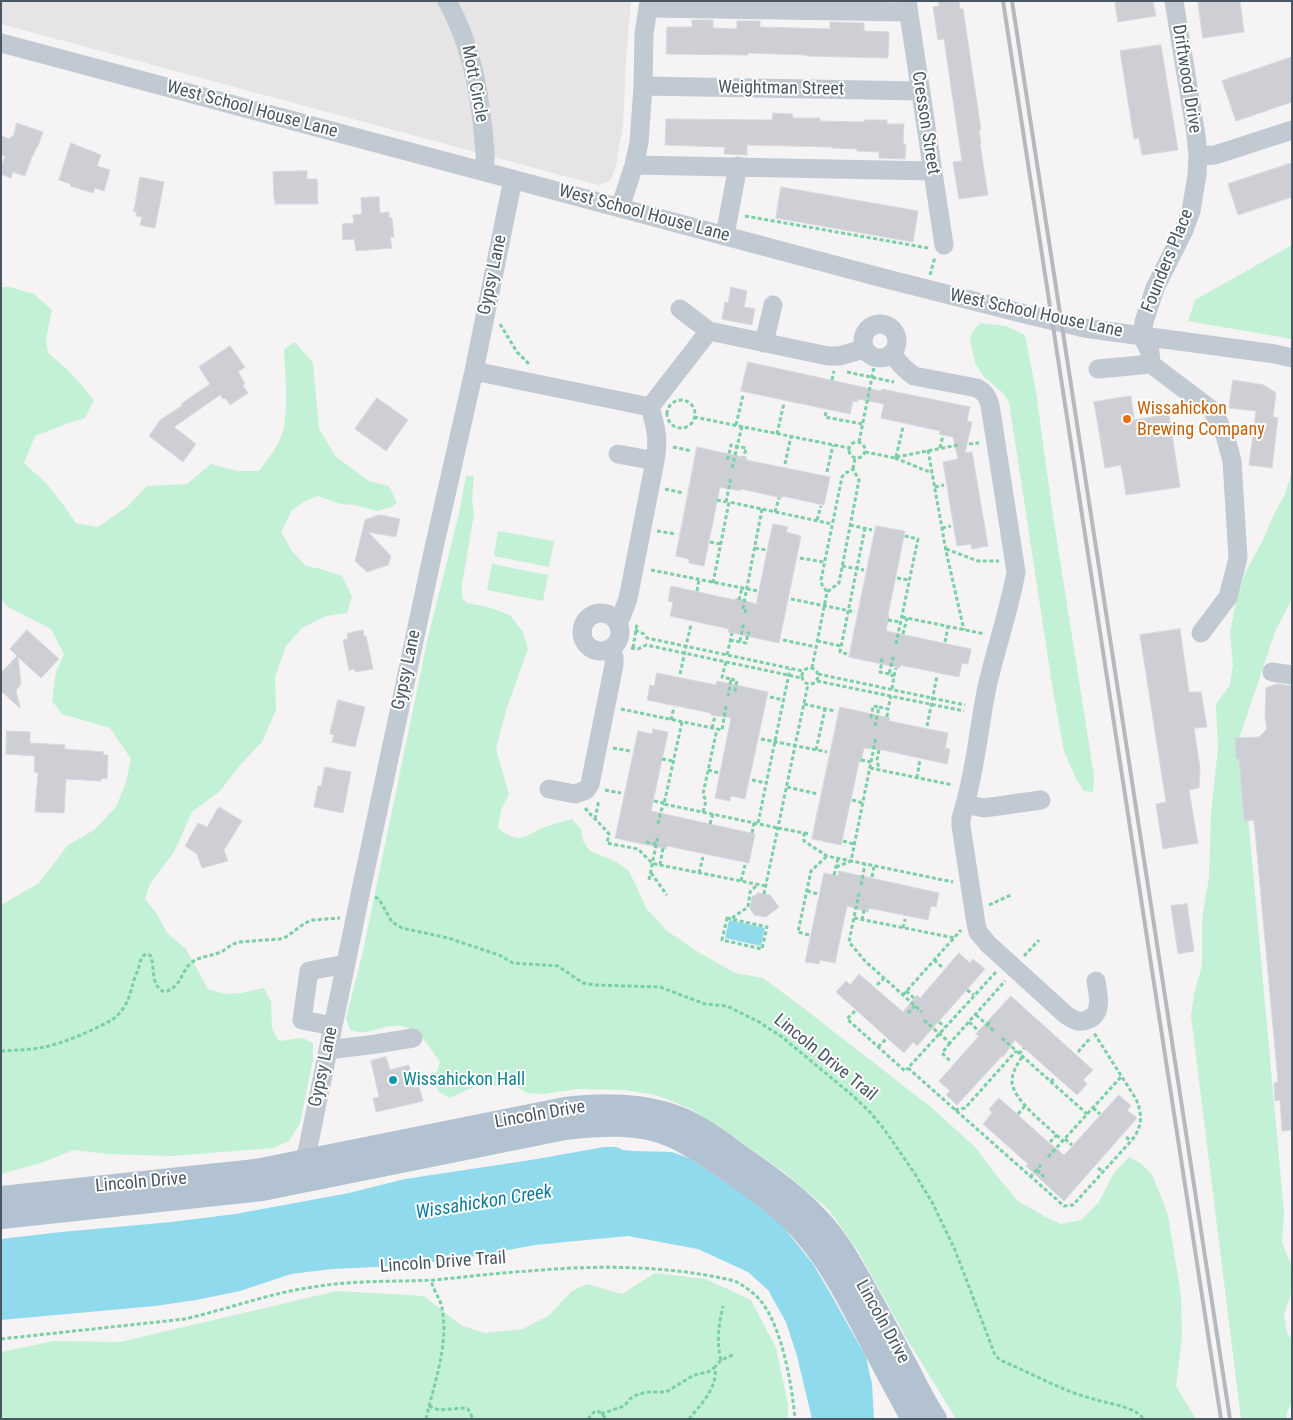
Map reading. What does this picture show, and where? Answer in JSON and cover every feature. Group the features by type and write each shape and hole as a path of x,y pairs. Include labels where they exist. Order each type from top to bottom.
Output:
{"main road":[{"name":"Lincoln Drive","path":"1,1198 224,1176 256,1171 584,1106 624,1106 663,1112 681,1119 716,1138 795,1196 811,1212 826,1229 852,1268 935,1419"},
{"name":"Lincoln Drive","path":"1,1217 262,1189 565,1128 622,1124 655,1130 672,1135 704,1153 784,1211 809,1237 840,1283 913,1419"}],"street":[{"name":"Mott Circle","path":"447,1 457,18 465,38 477,80 486,157 484,172"},
{"name":"Driftwood Drive","path":"1174,1 1198,156"},
{"path":"620,208 634,165 640,136 644,34 648,5 908,7"},
{"name":"Cresson Street","path":"908,7 932,171 939,248"},
{"name":"West School House Lane","path":"1,43 1029,315 1084,328 1275,354 1292,358"},
{"name":"Weightman Street","path":"643,86 920,91"},
{"path":"1198,156 1215,155 1292,130"},
{"name":"Founders Place","path":"1142,336 1144,322 1155,288 1184,230 1191,211 1198,156"},
{"path":"634,165 932,171"},
{"path":"725,236 738,166"},
{"name":"Gypsy Lane","path":"305,1162 355,918 433,552 474,371 513,179"},
{"path":"764,343 773,305"},
{"path":"680,309 709,331 828,356 877,354 914,376 977,388 984,392 988,398 1016,572 987,689 971,783 963,795 961,819 969,919 976,924 983,939 1013,972 1066,1015 1075,1021 1083,1022 1092,1030 1098,1000 1096,981"},
{"path":"650,407 709,331"},
{"path":"1142,336 1150,352 1151,364"},
{"path":"1098,369 1151,364 1213,411 1225,434 1232,460 1238,558 1228,598 1201,634"},
{"path":"474,371 650,407"},
{"path":"549,789 575,794 586,790 590,784 614,665 616,636 628,599 658,447 658,438 650,407"},
{"path":"618,454 655,461"},
{"path":"1272,672 1292,675"},
{"path":"963,795 984,808 1041,800"},
{"path":"333,1026 302,1020 309,971 346,964"},
{"path":"328,1050 413,1038"}],"path":[{"path":"730,213 939,248 930,275"},
{"path":"498,322 517,352 532,367 531,383"},
{"path":"858,442 877,354"},
{"path":"827,368 835,369"},
{"path":"844,371 901,383"},
{"path":"736,425 743,395"},
{"path":"673,402 678,400 686,401 693,408 694,417 690,424 677,427 668,418 667,414 674,396"},
{"path":"777,434 784,403"},
{"path":"826,412 825,417 862,424"},
{"path":"694,417 849,448"},
{"path":"732,468 742,426"},
{"path":"896,458 903,427"},
{"path":"940,448 943,435"},
{"path":"785,464 791,436"},
{"path":"858,442 851,444 849,448 851,456 859,458 865,452"},
{"path":"858,442 862,444 865,452"},
{"path":"726,458 728,458 731,444 746,448 744,457"},
{"path":"827,472 833,445"},
{"path":"896,458 928,450 958,446"},
{"path":"928,450 946,549 964,630"},
{"path":"865,452 896,458 932,474"},
{"path":"827,592 839,583 858,480 853,469 855,458"},
{"path":"812,668 827,592 821,580 824,562 842,477 853,469"},
{"path":"712,583 721,544 731,477"},
{"path":"935,487 944,485"},
{"path":"776,512 779,498"},
{"path":"717,500 832,524"},
{"path":"817,521 821,506"},
{"path":"740,600 762,509"},
{"path":"850,525 872,530"},
{"path":"942,528 950,526"},
{"path":"847,654 840,652 865,528"},
{"path":"896,644 918,539 905,536"},
{"path":"710,542 721,544"},
{"path":"754,548 766,550"},
{"path":"946,549 978,561 1014,560"},
{"path":"800,558 824,562"},
{"path":"634,566 758,591"},
{"path":"842,566 864,570"},
{"path":"897,578 909,580"},
{"path":"697,591 699,580"},
{"path":"744,589 743,608 746,609 746,613"},
{"path":"791,599 855,612"},
{"path":"888,620 907,618 1000,638"},
{"path":"903,634 907,618"},
{"path":"740,641 744,622"},
{"path":"680,674 691,624"},
{"path":"945,642 948,626"},
{"path":"616,636 636,630 648,638 803,671 807,668 812,668 818,674 965,705"},
{"path":"727,655 732,632"},
{"path":"730,640 746,643 748,633 750,633"},
{"path":"616,636 638,648 646,645 738,664 802,678 808,684 812,684 817,680 818,674"},
{"path":"646,645 648,638"},
{"path":"783,640 816,647"},
{"path":"817,641 841,646"},
{"path":"889,674 894,654"},
{"path":"738,664 740,658"},
{"path":"880,660 882,660 880,672 894,676"},
{"path":"721,682 726,662"},
{"path":"752,833 766,783 790,668"},
{"path":"892,689 896,668"},
{"path":"802,678 803,671"},
{"path":"928,726 937,676"},
{"path":"722,677 737,680 735,690 737,690"},
{"path":"728,696 731,679"},
{"path":"817,680 964,712"},
{"path":"764,894 808,684"},
{"path":"874,693 876,686"},
{"path":"886,717 891,696"},
{"path":"770,697 784,700"},
{"path":"804,704 836,711"},
{"path":"606,706 722,730 726,706"},
{"path":"870,717 873,706 888,709"},
{"path":"671,720 674,707"},
{"path":"875,726 879,707"},
{"path":"816,750 824,709"},
{"path":"712,728 715,716"},
{"path":"658,824 682,722"},
{"path":"703,812 706,801 703,794 717,729"},
{"path":"851,861 876,737"},
{"path":"761,739 827,752"},
{"path":"879,750 877,760 879,770"},
{"path":"662,759 674,761"},
{"path":"917,778 920,759"},
{"path":"861,760 871,762"},
{"path":"870,768 917,778 963,795"},
{"path":"708,770 719,773"},
{"path":"752,780 766,783"},
{"path":"787,788 818,794"},
{"path":"852,800 863,803"},
{"path":"654,801 809,834"},
{"path":"710,824 712,814"},
{"path":"595,819 610,834 607,843 638,849 652,863 766,886"},
{"path":"804,833 804,841 827,856 955,882"},
{"path":"649,880 658,835"},
{"path":"843,841 854,844"},
{"path":"646,842 656,844"},
{"path":"660,865 663,848"},
{"path":"810,935 798,932 811,871 827,856"},
{"path":"699,873 704,857"},
{"path":"834,875 838,858"},
{"path":"836,867 851,861"},
{"path":"860,886 865,864"},
{"path":"741,881 745,865"},
{"path":"872,877 874,866"},
{"path":"650,872 667,894"},
{"path":"732,919 767,927 762,949 722,940 727,918 732,919 748,907 750,892 758,884"},
{"path":"807,891 818,894"},
{"path":"859,893 850,942 865,961 922,1012"},
{"name":"Lincoln Drive Trail","path":"360,895 379,898 392,922 402,928 448,938 499,955 513,963 558,966 583,982 595,985 660,986 705,1004 727,1006 782,1037 858,1101 893,1143 932,1202 955,1250 996,1355 1000,1360 1066,1390 1133,1410 1141,1415 1142,1419"},
{"path":"903,995 969,919 1011,895"},
{"path":"851,901 857,902"},
{"path":"862,920 864,910"},
{"path":"1,1051 46,1047 112,1020 124,1009 130,997 142,956 146,954 150,955 153,976 158,988 165,992 175,988 189,965 199,957 218,954 233,943 280,939 286,937 304,923 313,920 355,918"},
{"path":"854,918 954,938"},
{"path":"903,928 906,919"},
{"path":"843,942 850,942"},
{"path":"934,960 942,967"},
{"path":"855,1011 847,1019 904,1071 1001,966 1013,972 942,1053 952,1062"},
{"path":"877,985 884,978"},
{"path":"968,990 974,996"},
{"path":"906,991 914,998"},
{"path":"908,1013 915,1006"},
{"path":"976,1015 994,1032"},
{"path":"924,1020 950,1043"},
{"path":"988,1025 992,1020"},
{"path":"939,1022 945,1027"},
{"path":"969,1022 979,1031"},
{"path":"908,1068 955,1110 995,1141 1023,1171 1064,1206 1074,1204 1136,1136 1140,1128 1141,1119 1140,1109 1136,1100 1092,1030 1078,1052"},
{"path":"1002,1038 1087,1114"},
{"path":"878,1047 886,1039"},
{"path":"955,1110 965,1108 1010,1058 1024,1048"},
{"path":"1005,1054 1010,1058"},
{"path":"1022,1057 1016,1066 1012,1081 1016,1094 1025,1106 1057,1135 1072,1145"},
{"path":"1050,1082 1055,1076"},
{"path":"1048,1157 1121,1077"},
{"path":"977,1085 982,1089"},
{"path":"1018,1114 1025,1106"},
{"path":"1093,1108 1100,1114"},
{"path":"1050,1142 1057,1135"},
{"path":"1126,1136 1131,1141"},
{"path":"1030,1177 1042,1165"},
{"path":"1023,1171 1027,1167"},
{"path":"1098,1168 1103,1172"},
{"path":"1037,1170 1044,1177"},
{"path":"1070,1200 1074,1204"},
{"name":"Lincoln Drive Trail","path":"1,1339 185,1319 284,1292 338,1284 431,1280 529,1271 608,1268 674,1271 735,1282 744,1286 759,1298 777,1334 790,1382 795,1419"},
{"path":"426,1419 444,1342 442,1308 431,1280"},
{"path":"721,1360 718,1334 723,1306"},
{"path":"602,1414 624,1406 631,1398 639,1394 666,1392 694,1375 708,1372 721,1360 735,1354"},
{"path":"689,1419 709,1393 716,1374 715,1367"},
{"path":"429,1406 439,1410 465,1408 468,1409 473,1419"},
{"path":"588,1419 595,1411 607,1419"}],"shaded area":[{"path":"1,1 631,1 623,126 616,165 609,181 600,185 594,184 1,24"}],"green space":[{"path":"1292,245 1292,339 1188,321 1195,300"},
{"path":"1,287 9,287 34,294 52,310 46,339 48,353 69,371 94,400 85,418 35,436 24,463 47,484 76,523 98,527 128,506 147,486 187,484 211,464 238,471 259,471 276,447 283,431 286,401 284,349 295,342 313,363 319,428 335,456 369,481 389,486 397,503 377,511 354,505 340,504 318,496 305,501 292,510 281,532 292,551 306,566 342,576 352,597 347,613 326,616 302,628 286,646 275,677 276,710 262,742 241,764 220,791 192,812 174,852 150,884 145,899 157,914 167,933 186,949 208,989 225,994 242,993 264,988 271,1001 272,1028 279,1041 303,1038 313,1043 313,1060 300,1123 289,1141 273,1148 172,1156 107,1154 73,1150 41,1163 1,1174 1,905 39,883 68,845 94,830 116,807 126,782 131,759 110,728 62,714 52,701 56,672 64,654 51,629 8,607 1,599"},
{"path":"980,323 1006,326 1025,335 1036,392 1052,509 1094,776 1093,792 1084,791 1076,779 1064,751 1053,691 1009,402 1002,392 984,377 975,363 970,340 973,331"},
{"path":"1292,472 1292,599 1276,629 1239,739 1248,816 1284,1213 1282,1242 1292,1268 1292,1291 1284,1314 1287,1333 1292,1339 1292,1402 1287,1412 1287,1419 1241,1419 1191,1016 1194,993 1202,966 1202,923 1209,878 1211,813 1218,748 1216,704 1230,685 1233,665 1230,633 1236,601 1245,573 1285,494"},
{"path":"466,476 474,476 472,499 474,514 462,585 462,598 467,603 488,607 510,615 523,632 528,649 507,707 496,749 509,794 501,810 498,828 512,837 522,838 545,827 572,819 581,829 583,841 590,851 613,860 628,870 646,908 667,931 735,973 763,978 806,1010 932,1108 976,1148 1018,1201 1046,1217 1061,1224 1081,1220 1099,1202 1114,1173 1129,1157 1140,1163 1152,1174 1168,1215 1181,1295 1182,1337 1176,1386 1196,1419 956,1419 907,1339 858,1251 830,1211 785,1173 720,1127 691,1109 656,1095 624,1090 577,1089 544,1094 527,1093 512,1084 474,1087 450,1098 439,1092 432,1078 440,1062 423,1038 410,1028 392,1026 365,1032 350,1030 346,1018 362,956 428,637 459,514"},
{"path":"498,531 554,541 549,567 494,556"},
{"path":"492,564 548,575 543,601 487,590"},
{"path":"655,1273 706,1279 751,1300 776,1348 788,1404 788,1419 1,1419 1,1352 54,1341 120,1342 337,1291 424,1296 462,1326 485,1333 523,1329 548,1316 572,1291 587,1284 622,1294"}],"water":[{"path":"729,920 765,928 761,946 725,938"},
{"name":"Wissahickon Creek","path":"604,1147 616,1147 633,1151 672,1152 691,1159 747,1197 781,1224 813,1264 866,1357 872,1384 874,1419 812,1419 797,1356 786,1322 768,1290 748,1272 698,1249 628,1236 535,1245 454,1260 291,1274 240,1291 196,1300 155,1306 1,1320 1,1239 235,1214 349,1193 405,1179"}],"building":[{"path":"938,1 959,1 960,9 963,9 981,130 979,130 980,144 988,195 959,199 953,162 962,161 944,39 938,40 933,7 939,6"},
{"path":"1115,1 1153,1 1156,16 1118,22"},
{"path":"1198,1 1240,1 1244,32 1203,38"},
{"path":"692,20 713,20 713,28 737,29 737,21 760,21 760,27 830,29 830,22 864,23 864,31 889,32 888,58 748,53 748,55 666,54 667,27 692,27"},
{"path":"1161,45 1178,150 1142,155 1139,138 1134,139 1120,51"},
{"path":"1292,57 1292,102 1236,121 1222,81"},
{"path":"773,113 793,114 792,118 820,118 820,121 864,122 864,120 887,120 887,124 904,124 903,144 906,144 905,159 879,158 879,152 832,147 747,145 747,155 724,154 725,147 665,145 666,119 772,120"},
{"path":"17,123 43,132 25,176 13,172 11,178 1,174 1,167 5,156 1,154 1,136 10,139 11,136 13,137"},
{"path":"71,143 101,155 97,166 110,170 104,191 95,188 93,193 70,186 71,184 59,180"},
{"path":"1292,163 1292,197 1238,215 1228,184"},
{"path":"307,171 307,179 317,179 318,204 275,204 273,172"},
{"path":"140,177 164,182 155,228 140,225 142,217 136,216 137,212 134,212"},
{"path":"781,187 918,211 913,242 776,218"},
{"path":"379,197 380,213 389,212 389,218 392,218 394,237 390,237 392,248 356,251 354,239 343,240 342,224 354,223 353,215 362,214 361,198"},
{"path":"731,287 747,291 744,307 755,309 752,325 722,319 725,302 728,303"},
{"path":"230,346 245,367 238,372 245,383 243,386 248,393 230,405 220,395 174,427 196,444 183,462 149,436 160,420 210,384 199,367"},
{"path":"748,362 881,391 882,389 970,407 967,421 972,422 965,453 972,452 988,546 972,549 971,544 957,546 943,462 958,459 953,437 939,434 940,431 881,418 884,404 858,399 858,402 853,401 850,414 741,391"},
{"path":"1233,380 1264,385 1276,393 1273,417 1278,418 1272,468 1249,465 1256,411 1229,408"},
{"path":"1131,396 1134,420 1169,414 1180,487 1126,495 1121,465 1105,468 1094,402"},
{"path":"377,398 408,420 386,451 355,429"},
{"path":"697,447 747,458 746,460 830,477 824,505 782,496 782,498 741,489 740,491 720,487 704,566 689,563 689,559 676,556"},
{"path":"380,515 400,519 396,537 368,532 391,556 388,565 367,572 355,561 365,520"},
{"path":"773,524 788,527 786,532 801,536 779,643 728,632 729,629 670,616 673,602 668,601 671,586 735,600 736,598 756,604"},
{"path":"876,526 905,531 886,631 971,649 968,664 962,663 959,677 900,665 900,668 849,657"},
{"path":"1180,629 1189,692 1201,692 1207,727 1194,728 1200,768 1199,788 1189,790 1198,843 1163,849 1156,804 1166,802 1140,635"},
{"path":"27,630 59,659 41,678 18,657 21,684 16,690 20,708 1,691 1,673 17,656 10,649"},
{"path":"363,630 373,669 355,672 355,669 349,670 343,640 348,639 347,634"},
{"path":"657,673 716,685 717,681 768,692 745,799 731,796 730,801 715,798 731,718 647,700 650,685 654,686"},
{"path":"1277,684 1292,686 1292,1130 1282,1131 1280,1100 1275,1101 1274,1083 1278,1082 1254,820 1244,821 1239,759 1236,759 1235,738 1259,737 1267,729 1265,717 1266,688"},
{"path":"338,700 365,707 355,747 332,742 334,735 330,734"},
{"path":"840,707 890,718 889,721 948,733 945,748 950,749 947,764 883,750 864,748 861,762 859,762 841,845 812,839"},
{"path":"653,729 668,732 651,811 755,834 749,863 667,846 666,849 615,838 638,731 652,734"},
{"path":"7,731 30,732 30,743 65,745 64,749 104,752 103,755 108,755 107,779 101,778 101,781 66,779 64,813 35,812 38,773 34,772 35,756 6,754"},
{"path":"325,767 351,772 343,813 314,807 318,786 321,786"},
{"path":"219,807 242,821 224,850 228,861 202,868 197,854 185,846 198,823 207,827"},
{"path":"839,871 939,893 936,907 931,906 928,920 869,908 868,912 847,906 835,963 820,960 819,964 805,962 824,873 838,876"},
{"path":"759,893 770,895 779,907 766,917 754,915 750,908 752,897"},
{"path":"1187,904 1194,951 1178,954 1171,906"},
{"path":"959,953 970,963 973,959 985,969 917,1046 913,1042 904,1053 836,992 846,981 850,985 859,974 903,1012 917,995 920,998"},
{"path":"1011,996 1093,1070 1083,1080 1087,1084 1077,1095 1015,1040 1003,1057 957,1105 946,1095 950,1091 939,1081 979,1036 976,1034"},
{"name":"Wissahickon Hall","path":"386,1057 390,1070 409,1065 414,1088 419,1087 423,1101 376,1112 373,1098 379,1097 371,1061"},
{"path":"1119,1095 1131,1106 1127,1110 1137,1118 1064,1201 1026,1166 1028,1164 983,1124 992,1113 989,1109 999,1098 1064,1155"}],"railway":[{"path":"1003,1 1221,1419"},
{"path":"1012,1 1230,1419"}],"place":[{"name":"Wissahickon Brewing Company","path":"1127,419"},
{"name":"Wissahickon Hall","path":"393,1080"}]}
